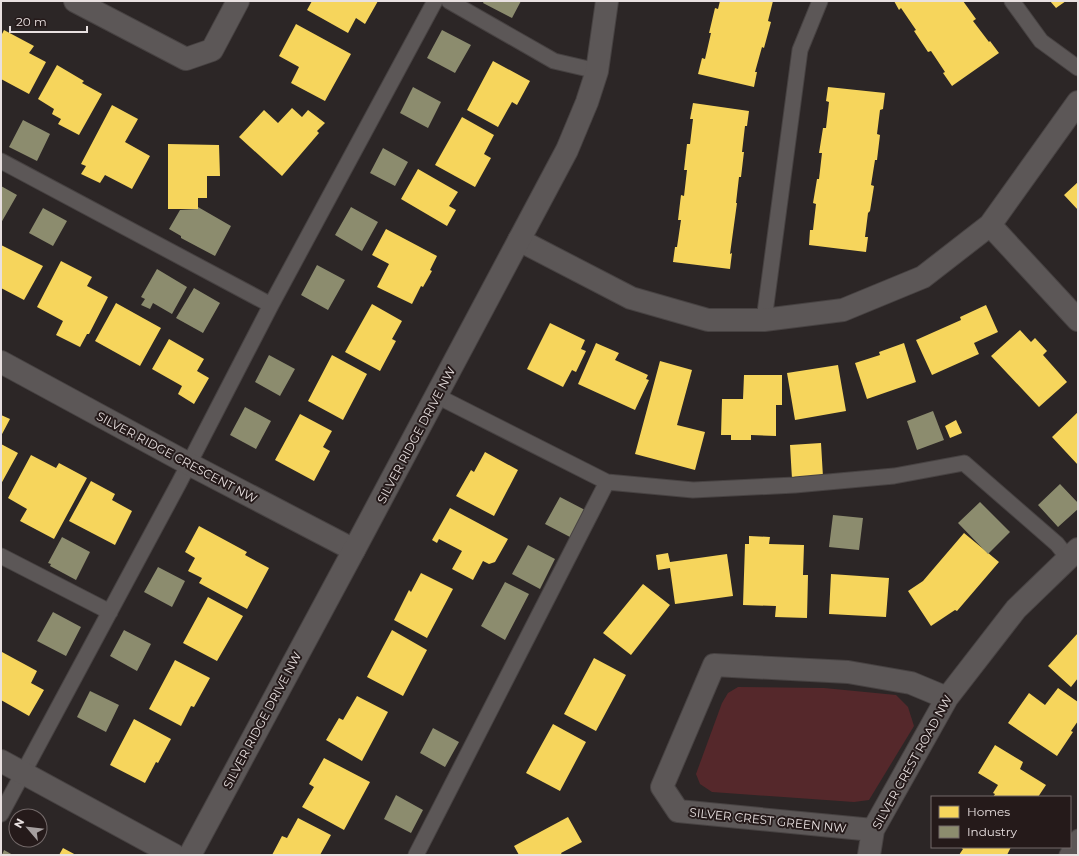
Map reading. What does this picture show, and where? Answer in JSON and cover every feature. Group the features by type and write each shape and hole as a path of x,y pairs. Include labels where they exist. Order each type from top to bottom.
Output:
{"street":[{"path":"75,1 186,59 212,50 238,1"},
{"name":"SILVER RIDGE DRIVE NW","path":"190,855 567,150 597,71 607,1"},
{"path":"520,240 631,298 708,320 764,320 843,310 923,277 990,225 1078,102"},
{"path":"990,225 1078,320"},
{"name":"SILVER RIDGE CRESCENT NW","path":"1,362 189,464 354,550"},
{"name":"SILVER CREST ROAD NW","path":"869,855 873,830 947,698 1016,609 1073,554"},
{"name":"SILVER CREST GREEN NW","path":"873,830 678,811 662,788 714,665 848,672 911,683 947,698"},
{"path":"1,761 174,855"}],"lane":[{"path":"1,814 435,1"},
{"path":"449,1 554,61 597,71"},
{"path":"764,320 800,50 820,1"},
{"path":"1012,1 1041,41 1078,68"},
{"path":"1,161 271,306"},
{"path":"436,396 607,482 693,490 795,485 894,476 964,464 1057,544 1073,554"},
{"path":"416,855 607,482"},
{"path":"1,556 110,612"},
{"path":"1067,855 1078,837"}],"shaded area":[{"path":"738,687 824,688 896,695 908,707 914,726 869,800 854,802 712,792 700,784 696,774 722,703 728,693"}],"building: Homes":[{"path":"312,1 378,1 365,24 356,18 348,33 307,10"},
{"path":"720,1 773,1 768,21 771,22 764,48 762,47 755,72 757,72 754,87 698,74 702,58 705,59 715,8 718,9"},
{"path":"894,1 963,1 976,19 973,21 999,53 952,86 943,73 945,72 931,51 928,52 914,31 916,30 901,8 899,10"},
{"path":"1050,1 1066,1 1056,8"},
{"path":"296,24 351,54 325,101 291,83 299,67 279,56"},
{"path":"4,30 34,46 29,53 46,62 29,94 1,79 1,36"},
{"path":"493,61 530,81 517,105 512,102 498,127 467,110"},
{"path":"57,65 84,81 82,83 102,94 79,135 58,124 61,119 52,114 54,109 38,99"},
{"path":"828,87 885,93 883,109 880,110 877,134 880,135 877,160 875,160 871,185 874,186 870,211 868,213 865,237 868,237 866,252 809,245 810,230 813,230 816,204 813,203 817,179 819,179 822,153 819,153 823,128 826,128 829,102 826,101"},
{"path":"693,103 749,111 747,126 745,126 742,152 744,152 741,177 739,177 730,254 732,253 730,269 673,262 681,220 678,220 681,195 684,196 687,170 684,170 687,144 690,144 693,119 690,119"},
{"path":"112,105 138,119 125,142 150,156 132,189 105,175 100,183 81,174 86,166 81,164"},
{"path":"292,108 302,117 308,110 325,123 317,131 319,133 282,176 239,137 264,110 278,123"},
{"path":"462,117 494,135 484,154 491,158 475,187 435,165"},
{"path":"168,144 219,145 220,176 207,176 207,198 198,198 198,209 168,209"},
{"path":"418,169 458,192 449,206 456,210 447,226 401,199"},
{"path":"1078,182 1078,210 1064,195"},
{"path":"386,229 437,256 430,270 432,271 423,287 421,286 412,304 377,287 389,264 372,255"},
{"path":"1,245 43,266 24,300 1,288"},
{"path":"61,261 92,277 87,286 108,297 89,334 87,334 80,347 56,335 63,321 37,307"},
{"path":"116,303 161,328 140,366 95,341"},
{"path":"372,304 402,321 392,339 396,341 380,371 345,352"},
{"path":"986,305 998,332 974,343 979,354 932,375 916,340 961,320 960,317"},
{"path":"550,323 585,340 581,349 586,351 576,372 572,370 563,387 527,369"},
{"path":"1020,330 1031,342 1035,338 1047,351 1043,355 1067,382 1039,407 991,356"},
{"path":"169,339 204,359 197,371 209,378 194,404 178,394 182,386 152,369"},
{"path":"596,343 619,353 615,360 648,375 646,379 649,380 635,410 578,384"},
{"path":"904,343 916,382 867,399 855,363 880,355 879,352"},
{"path":"332,355 367,374 343,420 308,401"},
{"path":"660,361 692,370 677,425 705,432 695,470 635,454"},
{"path":"838,365 846,411 795,420 787,373"},
{"path":"744,375 782,375 782,405 776,405 776,436 751,435 751,440 731,440 731,435 721,435 722,399 743,399"},
{"path":"1078,412 1078,465 1052,437"},
{"path":"300,414 332,431 323,447 330,451 314,481 275,460"},
{"path":"1,415 10,419 1,436"},
{"path":"956,420 962,433 950,438 945,426"},
{"path":"821,443 823,477 792,479 790,445"},
{"path":"1,444 18,453 1,484"},
{"path":"485,452 518,470 494,516 456,496 471,470 474,472"},
{"path":"31,455 56,468 59,463 87,478 54,539 20,521 27,509 8,498"},
{"path":"91,481 115,494 112,500 132,511 115,545 69,521"},
{"path":"450,508 508,539 495,562 489,564 483,561 473,580 452,569 462,551 439,539 437,543 432,540"},
{"path":"199,526 247,552 245,555 269,568 247,609 199,583 202,578 188,571 195,558 185,552"},
{"path":"964,533 999,562 957,611 955,610 931,626 908,591 923,581"},
{"path":"749,536 770,537 769,544 804,545 803,575 808,575 807,618 775,617 776,606 743,605 745,544 749,544"},
{"path":"668,553 670,562 727,554 733,596 675,604 670,568 658,570 656,555"},
{"path":"421,573 453,589 427,638 394,620 409,590 411,592"},
{"path":"831,574 889,578 886,617 829,614"},
{"path":"643,584 670,605 631,655 603,633"},
{"path":"208,597 243,616 217,661 183,643"},
{"path":"392,630 427,650 403,696 367,677"},
{"path":"1078,633 1078,678 1071,687 1048,666"},
{"path":"2,652 37,671 31,683 44,690 29,716 1,700"},
{"path":"594,658 626,675 596,731 564,714"},
{"path":"175,660 210,678 194,707 191,706 181,726 149,709"},
{"path":"1058,688 1078,702 1078,721 1071,731 1073,732 1057,756 1008,723 1029,693 1045,705"},
{"path":"357,696 388,712 362,761 326,740 339,718 343,720"},
{"path":"134,719 171,739 158,763 156,762 145,783 110,765"},
{"path":"553,724 586,742 560,791 526,773"},
{"path":"995,745 1023,762 1020,769 1046,785 1039,796 994,796 995,794 993,793 998,785 978,773"},
{"path":"324,758 370,782 344,830 302,807 314,787 309,784"},
{"path":"568,817 582,842 561,853 562,855 519,855 514,846"},
{"path":"298,818 331,835 320,855 272,855 282,836 287,838"},
{"path":"63,848 76,855 59,855"},
{"path":"962,848 1010,848 1007,855 959,855 963,849"}],"building: Industry":[{"path":"484,1 521,1 512,18 483,3"},
{"path":"442,30 471,45 455,73 427,58"},
{"path":"413,87 441,102 428,128 400,113"},
{"path":"23,120 50,134 37,161 9,147"},
{"path":"383,148 408,162 395,186 370,173"},
{"path":"1,186 17,195 1,223"},
{"path":"198,207 231,226 215,256 181,238 181,236 169,229 180,210 198,209"},
{"path":"351,207 378,222 362,251 335,235"},
{"path":"43,208 67,221 53,246 29,233"},
{"path":"317,265 345,280 328,310 301,295"},
{"path":"157,269 187,287 172,314 153,303 150,309 141,305 145,299 141,297"},
{"path":"194,288 220,303 203,333 176,318"},
{"path":"269,355 295,369 280,396 255,382"},
{"path":"245,407 271,421 256,449 230,435"},
{"path":"933,411 944,440 917,450 907,421"},
{"path":"1060,484 1078,503 1078,509 1058,527 1038,505"},
{"path":"560,497 585,510 570,537 545,524"},
{"path":"980,502 1010,532 988,554 958,523"},
{"path":"833,515 863,518 859,550 829,547"},
{"path":"62,537 90,552 76,580 50,566 51,564 48,563"},
{"path":"528,545 555,559 540,589 512,574"},
{"path":"158,567 185,581 172,607 144,592"},
{"path":"505,582 529,594 505,640 481,626"},
{"path":"53,612 81,627 66,656 37,641"},
{"path":"124,630 151,644 137,671 110,656"},
{"path":"90,691 119,705 106,732 77,717"},
{"path":"433,728 459,742 445,767 420,753"},
{"path":"396,795 423,810 411,833 384,819"},
{"path":"4,850 13,855 2,855"}]}
